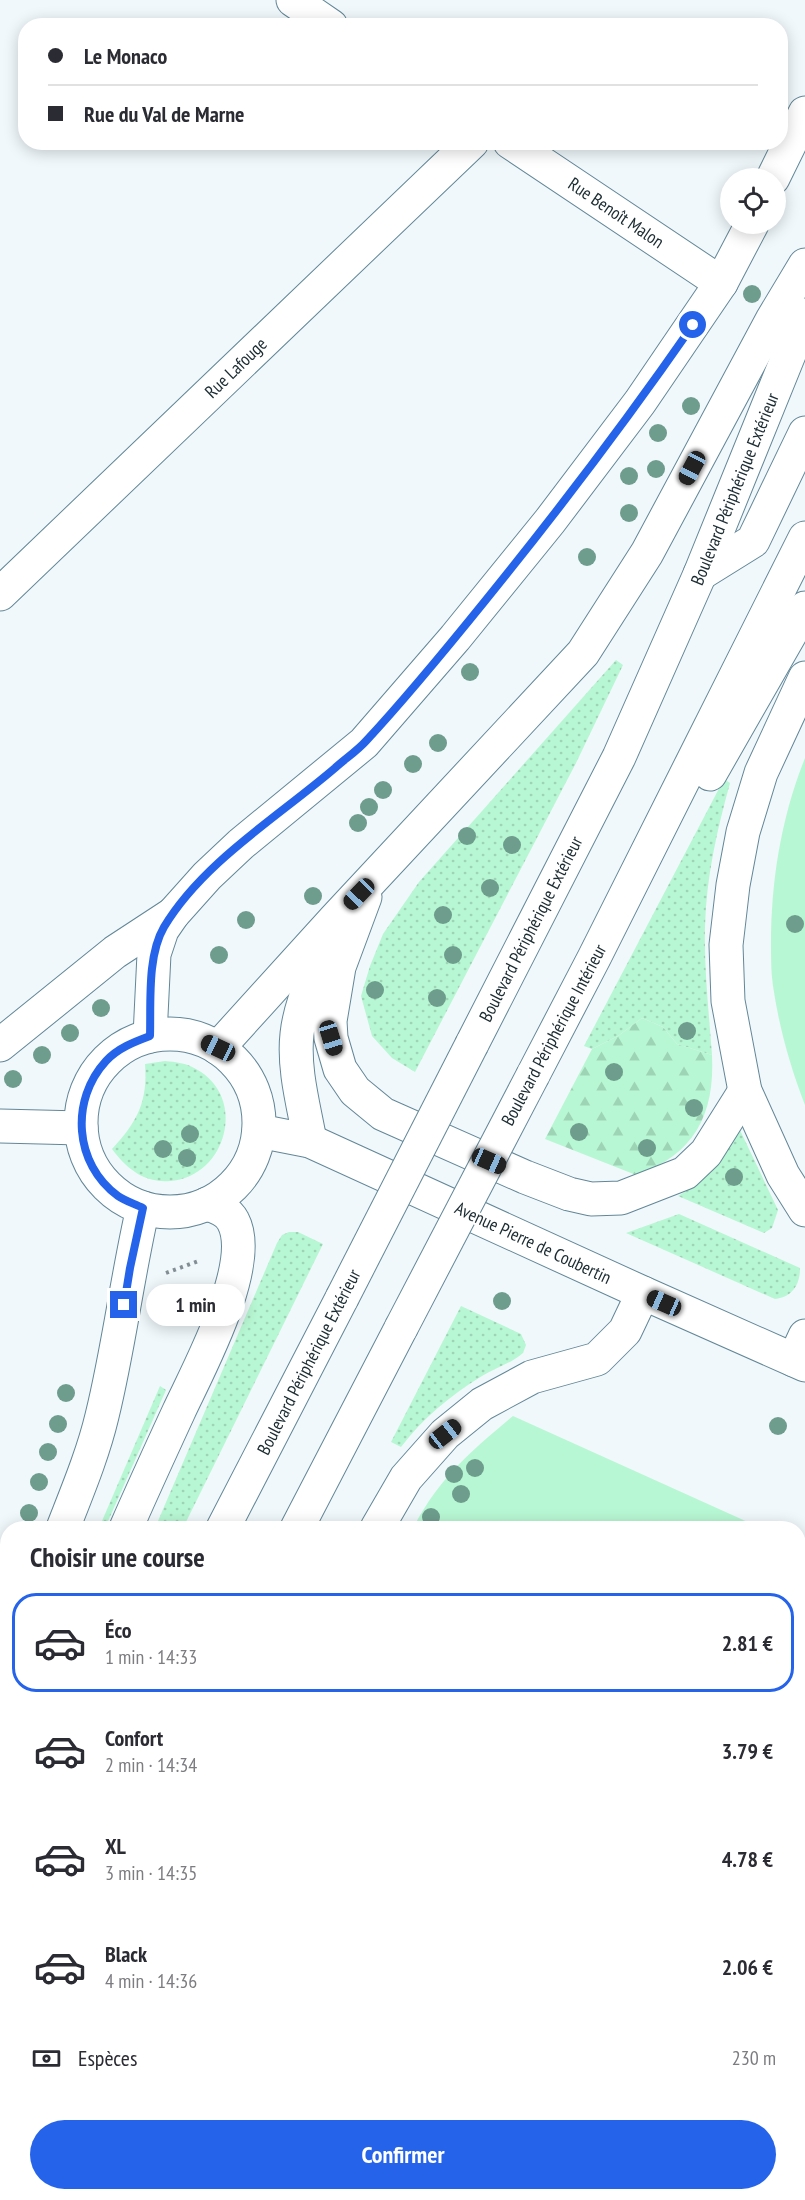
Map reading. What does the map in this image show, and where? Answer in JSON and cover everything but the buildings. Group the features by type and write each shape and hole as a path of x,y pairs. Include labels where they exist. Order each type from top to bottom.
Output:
{"main road":[{"path":"293,0 320,18"},
{"path":"788,148 805,113"},
{"name":"Rue Lafouge","path":"4,582 463,150"},
{"name":"Rue Benoît Malon","path":"522,150 721,283"},
{"path":"778,168 787,150"},
{"path":"150,1036 154,954 162,930 173,914 207,876 241,844 364,743 407,695 550,521 640,402 721,283 747,234"},
{"path":"218,1048 335,919 584,653 647,553 772,320 805,265"},
{"name":"Boulevard Périphérique Extérieur","path":"227,1521 619,758 700,574 805,315"},
{"path":"700,574 753,541 805,432"},
{"name":"Boulevard Périphérique Intérieur","path":"301,1521 594,958 805,538"},
{"path":"594,958 695,799 805,608"},
{"path":"805,678 761,773 743,832 733,885 726,945 728,1001 745,1091 783,1175 805,1210"},
{"path":"371,882 347,940 339,967 330,1021 331,1038 340,1069 355,1091 383,1114 569,1194 591,1199 621,1198 685,1173 705,1153 745,1091"},
{"path":"0,1045 115,952 173,914"},
{"path":"310,1141 298,1071 297,1034 307,996 335,919"},
{"path":"171,1033 193,1036 218,1048 230,1056 243,1072 253,1090 258,1110 259,1131 255,1148 238,1180 225,1193 207,1204 186,1210 164,1212 143,1208 119,1196 99,1178 86,1155 81,1128 83,1103 92,1080 106,1060 126,1045 150,1036 171,1033"},
{"path":"0,1126 81,1128"},
{"name":"Avenue Pierre de Coubertin","path":"259,1131 310,1141 643,1293 802,1354"},
{"path":"129,1521 223,1315 234,1277 238,1245 233,1220 225,1212 207,1204"},
{"path":"65,1521 102,1418 143,1208"},
{"path":"380,1521 406,1478 445,1434 482,1404 532,1377 597,1359 625,1331 643,1293"}],"path":[{"path":"165,1273 203,1259"}],"green space":[{"path":"616,660 623,665 576,763 415,1072 392,1058 372,1036 361,996 383,934 419,882"},
{"path":"805,758 805,1105 778,1016 772,981 771,921 779,850 790,804"},
{"path":"724,779 730,783 713,854 705,927 712,1055 677,1044 663,1027 642,1018 618,1036 592,1049 584,1046"},
{"path":"642,1018 663,1027 677,1044 712,1055 712,1077 705,1114 697,1130 673,1156 656,1167 636,1175 545,1139 592,1049 618,1036"},
{"path":"165,1061 192,1067 212,1082 222,1098 226,1116 224,1134 217,1151 205,1166 190,1176 170,1181 144,1177 124,1163 112,1149 128,1130 139,1111 145,1090 145,1064"},
{"path":"738,1126 778,1210 772,1228 764,1233 678,1196 694,1186"},
{"path":"679,1214 800,1268 797,1285 786,1296 775,1299 626,1233"},
{"path":"298,1232 323,1244 186,1521 158,1521 277,1243 282,1235"},
{"path":"461,1306 521,1334 526,1345 523,1353 459,1391 428,1417 401,1447 391,1442"},
{"path":"160,1386 166,1390 108,1521 102,1521"},
{"path":"513,1416 746,1521 417,1521 445,1480"}],"route":[{"path":"124,1305 143,1208 119,1196 99,1178 86,1155 81,1128 83,1103 92,1080 106,1060 126,1045 150,1036 154,954 162,930 186,898 207,876 241,844 364,743 407,695 550,521 640,402 693,325"}]}
